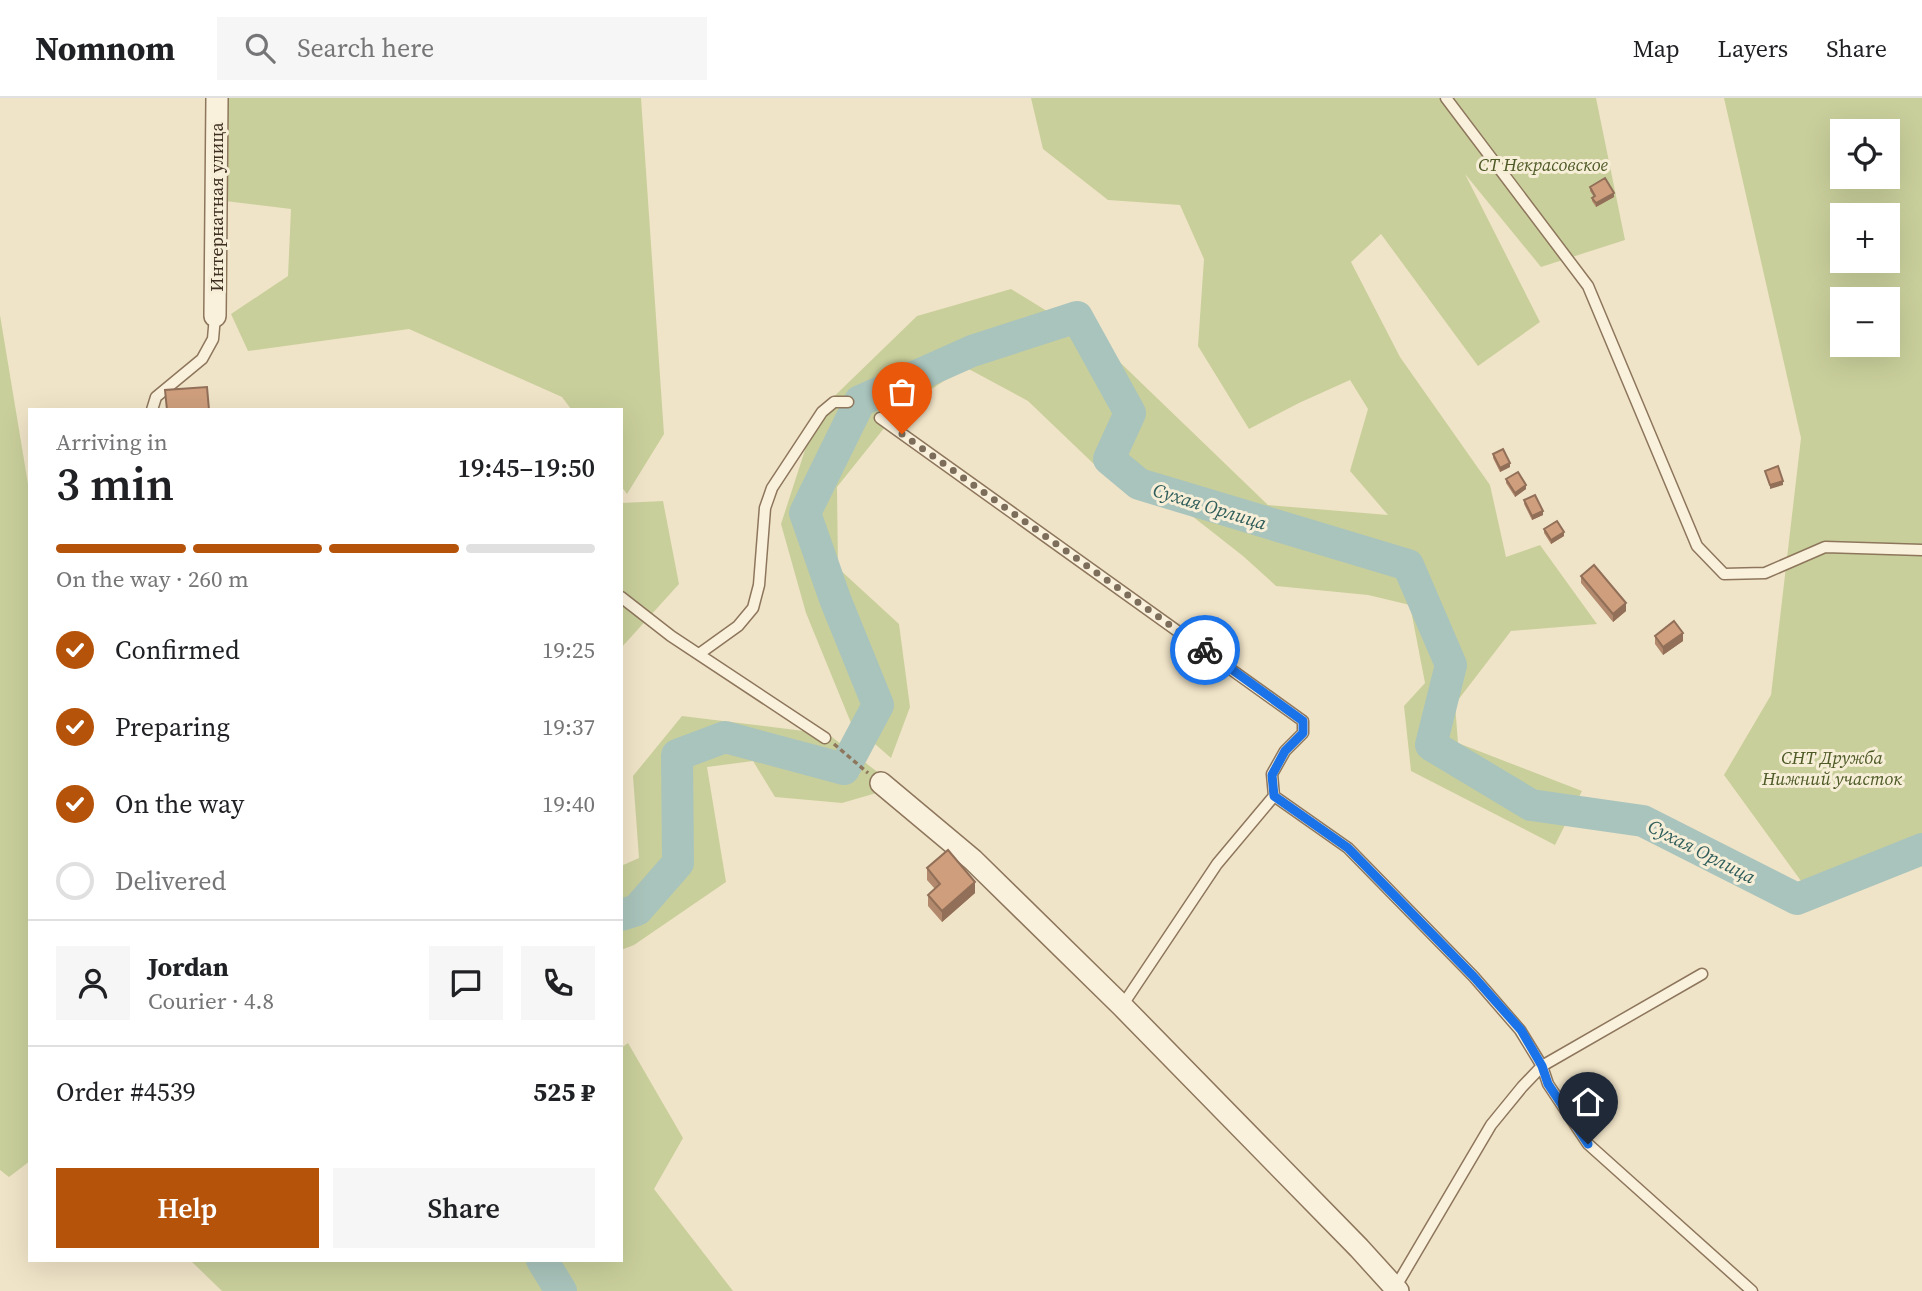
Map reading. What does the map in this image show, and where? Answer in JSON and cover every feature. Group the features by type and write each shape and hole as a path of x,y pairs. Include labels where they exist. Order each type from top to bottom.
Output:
{"street":[{"name":"Интернатная улица","path":"215,316 217,98"},
{"path":"881,783 973,860 1122,1006 1359,1248 1396,1290"}],"lane":[{"path":"1446,98 1588,286 1696,546 1724,574 1765,573 1825,547 1922,550"},
{"path":"153,408 156,397 202,359 213,339 215,316"},
{"path":"699,654 738,626 753,608 759,585 765,508 772,488 822,412 834,402 848,402"},
{"path":"880,418 1303,721 1303,733 1285,751 1272,775 1274,796 1217,864 1122,1006"},
{"path":"623,599 671,636 825,738"},
{"path":"1274,796 1348,848 1474,977 1521,1030 1542,1066 1548,1084 1588,1144 1752,1291"},
{"path":"1396,1290 1491,1125 1542,1066 1702,974"}],"path":[{"path":"825,738 881,783"}],"green space":[{"path":"226,98 641,98 664,434 627,494 623,489 623,408 570,408 562,397 409,329 248,351 231,314 288,276 291,209 225,201"},
{"name":"СТ Некрасовское","path":"1031,98 1596,98 1625,240 1541,267 1465,174 1540,322 1478,366 1381,234 1351,262 1400,357 1490,485 1506,557 1540,545 1597,624 1511,631 1455,704 1458,743 1582,791 1555,845 1411,771 1404,706 1425,683 1410,605 1368,595 1276,586 1243,556 1164,494 1098,468 1028,401 965,367 897,412 837,487 838,568 899,624 910,707 891,758 851,723 806,613 781,524 817,413 917,316 1011,289 1102,345 1268,505 1388,515 1350,471 1368,409 1350,380 1249,429 1198,346 1204,259 1180,205 1108,200 1043,149"},
{"name":"СНТ Дружба Нижний участок","path":"1724,98 1922,98 1922,838 1801,881 1724,775 1771,695 1801,438"},
{"path":"0,315 28,484 28,1163 9,1177 0,1170"},
{"path":"663,501 679,584 623,646 623,503"},
{"path":"682,716 828,734 897,787 842,803 775,797 753,761 707,767 726,882 634,945 623,949 623,865 639,858 633,776"},
{"path":"628,1043 683,1138 654,1189 733,1291 222,1291 192,1262 623,1262 623,1047"}],"building":[{"path":"1605,178 1614,193 1596,203 1590,187"},
{"path":"207,387 209,408 167,408 165,390"},
{"path":"1503,449 1510,463 1500,468 1493,454"},
{"path":"1778,466 1783,481 1770,485 1765,471"},
{"path":"1518,472 1526,485 1515,493 1506,479"},
{"path":"1535,495 1543,511 1532,516 1524,500"},
{"path":"1557,521 1564,532 1551,540 1544,529"},
{"path":"1594,565 1626,603 1613,614 1581,576"},
{"path":"1674,621 1683,633 1663,647 1655,636"},
{"path":"948,850 975,882 942,911 928,895 940,884 927,868"}],"waterway":[{"name":"Сухая Орлица","path":"623,914 637,910 678,863 677,755 725,737 844,769 878,705 835,599 805,513 860,401 972,351 1077,317 1130,413 1109,459 1139,484 1408,565 1451,665 1431,745 1531,805 1643,821 1797,899 1922,849"},
{"name":"Сухая Орлица","path":"543,1262 561,1291"}],"way so far":[{"path":"902,434 1205,650"}],"route":[{"path":"1205,650 1303,721 1303,733 1285,751 1272,775 1274,796 1348,848 1474,977 1521,1030 1542,1066 1548,1084 1588,1144"}]}
